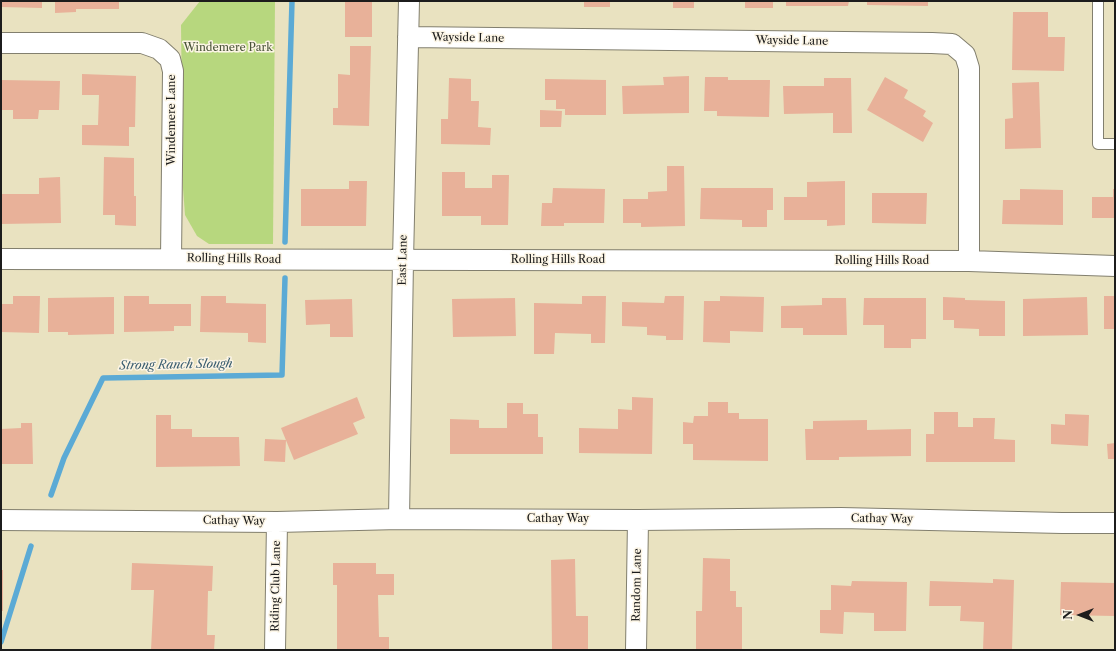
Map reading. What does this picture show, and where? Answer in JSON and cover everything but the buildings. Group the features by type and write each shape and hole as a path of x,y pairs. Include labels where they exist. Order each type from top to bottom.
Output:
{"street":[{"name":"East Lane","path":"399,519 409,1"},
{"name":"Wayside Lane","path":"408,38 932,42 952,44 965,55 969,68 969,261"},
{"name":"Windemere Lane","path":"1,43 142,43 159,49 170,59 173,71 171,259"},
{"name":"Rolling Hills Road","path":"1,259 969,261 1115,266"},
{"name":"Cathay Way","path":"1,520 277,522 399,519 638,520 841,518 1115,523"},
{"name":"Random Lane","path":"636,650 638,520"},
{"name":"Riding Club Lane","path":"275,650 277,522"}],"lane":[{"path":"1098,1 1098,144 1115,144"}],"green space":[{"name":"Windemere Park","path":"200,1 275,1 273,244 209,244 197,236 185,215 183,188 181,25"}],"waterway":[{"name":"Strong Ranch Slough","path":"285,242 292,1"},
{"name":"Strong Ranch Slough","path":"51,495 64,458 103,378 282,375 285,278"},
{"name":"Strong Ranch Slough","path":"1,642 31,546"}]}
